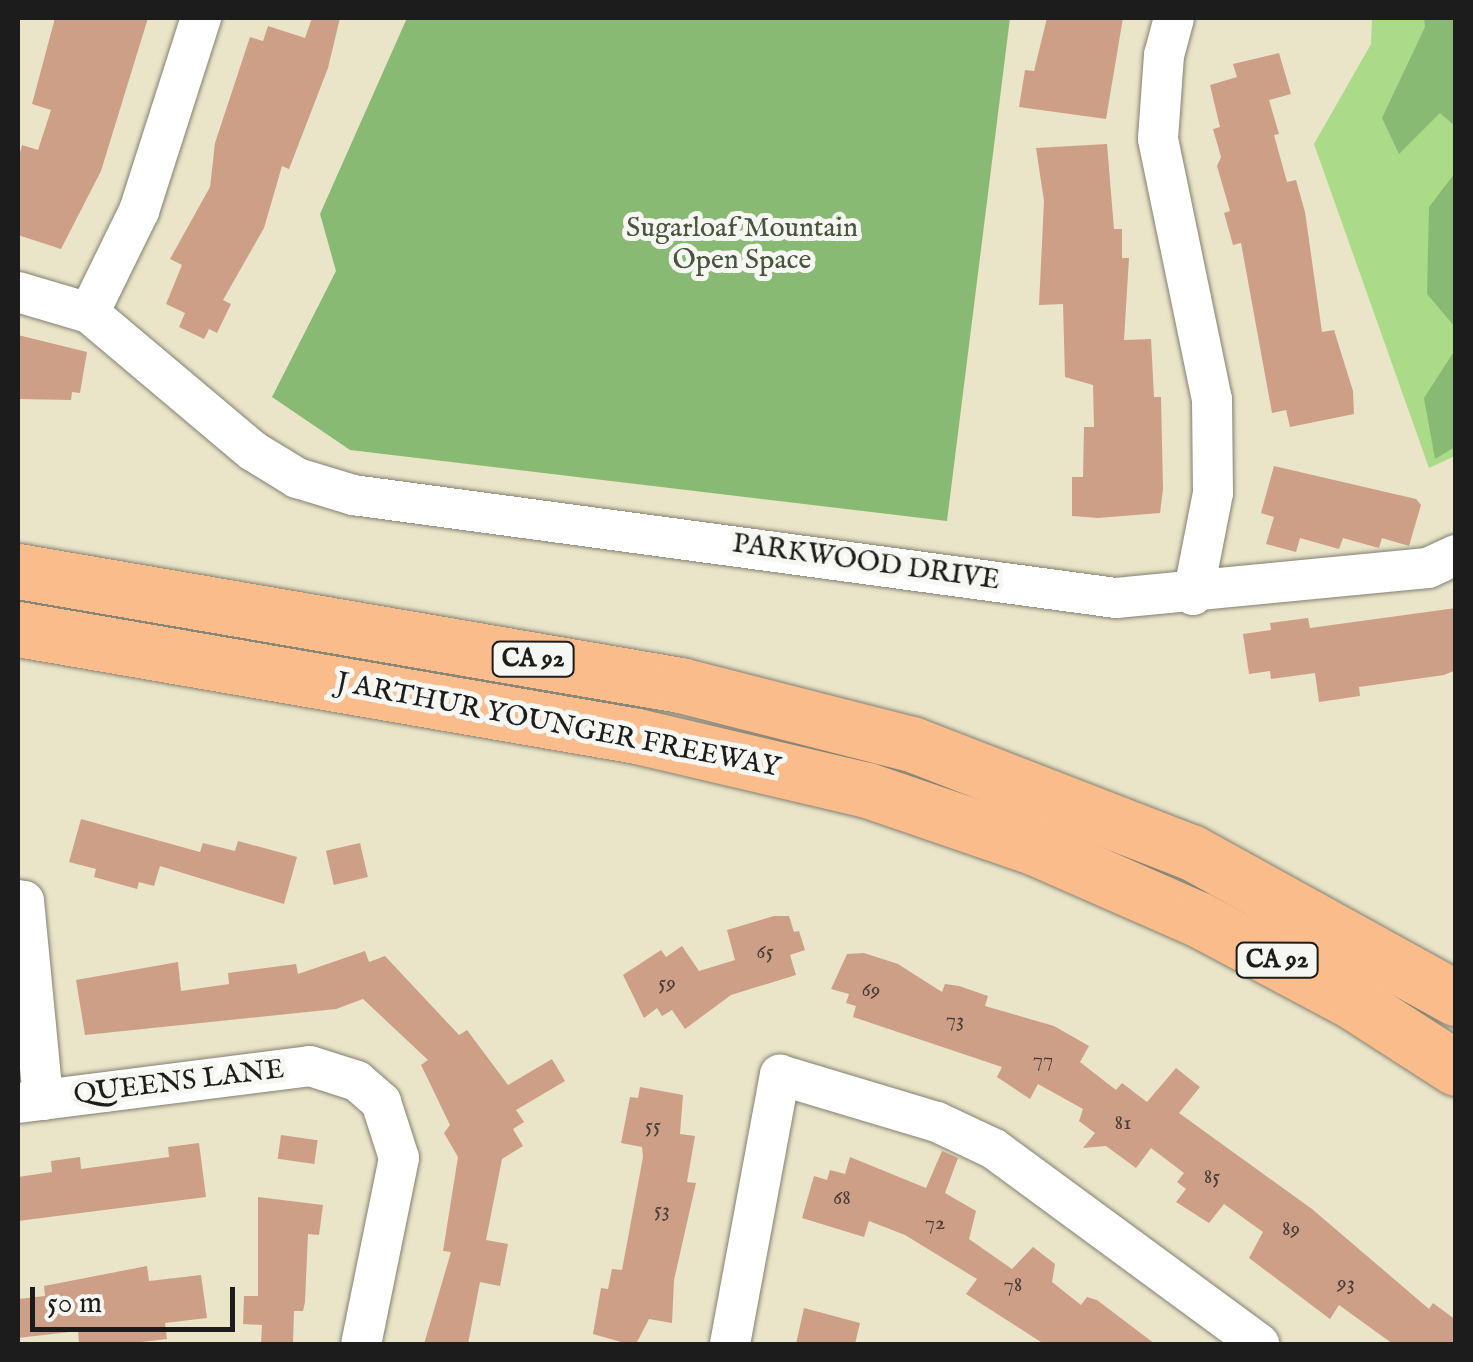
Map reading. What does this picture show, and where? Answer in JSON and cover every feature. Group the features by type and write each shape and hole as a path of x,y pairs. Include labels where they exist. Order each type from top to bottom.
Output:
{"highway":[{"path":"18,563 92,584"},
{"name":"J ARTHUR YOUNGER FREEWAY","path":"18,571 680,685 835,722 968,763 1227,869 1456,998"},
{"name":"J ARTHUR YOUNGER FREEWAY","path":"18,630 579,725 867,790 1090,870 1251,946 1456,1068"},
{"path":"18,662 579,725"},
{"path":"968,763 1198,826 1326,886 1456,961"},
{"path":"1090,870 1348,1024 1456,1100"}],"street":[{"path":"89,314 140,211 201,18"},
{"path":"1174,18 1164,55 1158,139 1212,399 1213,494 1193,595"},
{"name":"PARKWOOD DRIVE","path":"18,292 89,314 252,451 296,478 353,495 1116,598 1193,595 1428,568 1456,555"},
{"path":"20,901 30,1101"},
{"name":"QUEENS LANE","path":"30,1101 310,1066 356,1081 381,1102 400,1158 361,1344"},
{"path":"730,1344 780,1075 937,1122 994,1149 1258,1344"}],"green space":[{"name":"Sugarloaf Mountain Open Space","path":"407,18 1010,18 947,521 350,450 272,397 336,271 320,214"},
{"path":"1372,18 1455,18 1455,456 1429,468 1314,144 1371,44"},
{"path":"1424,18 1455,18 1455,126 1440,113 1399,154 1382,118 1425,27"},
{"path":"1455,173 1455,327 1427,294 1429,207"},
{"path":"1455,350 1455,447 1435,459 1424,398"}],"building":[{"path":"55,18 148,18 101,171 61,249 18,235 18,160 22,145 38,150 51,110 32,104"},
{"path":"312,18 340,18 328,68 289,169 282,166 264,228 223,300 231,304 217,333 209,329 204,339 179,327 185,313 166,304 182,265 170,259 210,187 215,143 250,37 263,41 268,26 305,38"},
{"path":"1047,18 1123,18 1106,119 1019,107 1025,70 1034,71"},
{"path":"1279,53 1291,94 1269,100 1279,134 1274,135 1287,182 1296,180 1305,212 1322,332 1334,330 1353,391 1354,414 1290,427 1286,410 1272,413 1241,243 1233,245 1224,213 1230,211 1217,166 1221,157 1213,129 1220,127 1210,85 1237,77 1233,64"},
{"path":"1107,144 1114,229 1122,229 1122,258 1129,258 1124,340 1151,339 1154,397 1161,397 1163,489 1160,513 1098,518 1072,516 1072,477 1083,477 1084,427 1094,427 1093,385 1065,377 1063,304 1039,305 1044,201 1036,148"},
{"path":"18,335 87,352 80,393 72,392 71,400 18,399"},
{"path":"1274,466 1416,499 1421,505 1409,546 1382,538 1379,548 1343,538 1339,549 1300,538 1296,552 1266,544 1274,517 1261,513"},
{"path":"1456,608 1456,670 1444,675 1359,687 1360,696 1319,702 1315,673 1271,679 1270,671 1249,674 1243,634 1271,630 1270,623 1308,618 1310,628"},
{"path":"81,819 200,852 203,843 235,851 238,841 297,857 284,904 160,866 154,886 139,882 137,889 94,877 96,869 69,862"},
{"path":"360,843 368,877 334,885 326,851"},
{"path":"774,916 789,916 794,932 799,931 805,950 790,955 796,975 731,995 685,1029 672,1010 662,1016 657,1008 644,1018 623,975 661,950 666,957 682,946 699,971 735,960 727,930"},
{"path":"365,951 369,962 385,956 459,1035 467,1030 508,1085 552,1059 565,1081 516,1110 524,1122 513,1129 523,1146 502,1159 486,1240 508,1244 500,1286 480,1282 468,1344 424,1344 451,1252 443,1251 458,1157 444,1133 450,1125 421,1065 428,1060 363,999 336,1009 85,1035 76,980 178,962 181,991 229,984 228,973 296,964 298,974"},
{"path":"864,953 898,964 942,992 945,984 959,986 988,996 985,1006 1054,1026 1089,1046 1080,1062 1116,1090 1122,1083 1147,1102 1176,1068 1200,1087 1179,1113 1312,1209 1429,1309 1433,1303 1456,1320 1456,1344 1393,1344 1339,1305 1330,1319 1249,1258 1263,1232 1224,1204 1209,1223 1176,1202 1186,1189 1177,1182 1184,1173 1151,1148 1136,1168 1106,1146 1083,1148 1095,1133 1079,1121 1083,1109 1038,1084 1030,1099 997,1077 1002,1067 853,1017 856,1006 846,1003 849,994 831,989 847,954"},
{"path":"640,1087 683,1095 680,1134 695,1136 687,1182 696,1183 674,1280 672,1323 649,1319 636,1344 628,1344 593,1334 601,1288 608,1289 612,1269 622,1270 643,1157 642,1147 621,1143 630,1097 638,1098"},
{"path":"281,1135 318,1140 314,1164 278,1159"},
{"path":"199,1143 206,1197 18,1221 18,1177 52,1172 51,1161 80,1157 81,1169 169,1157 168,1147"},
{"path":"942,1151 958,1158 945,1193 976,1211 969,1239 1012,1269 1033,1247 1055,1264 1052,1282 1081,1305 1087,1297 1097,1300 1155,1344 1044,1344 966,1294 977,1279 905,1235 869,1221 864,1237 802,1218 814,1176 827,1180 830,1170 845,1174 850,1157 926,1188"},
{"path":"258,1197 323,1205 319,1235 308,1234 305,1302 303,1311 294,1311 293,1344 261,1344 262,1325 243,1324 244,1296 258,1296"},
{"path":"147,1266 149,1281 201,1275 207,1318 165,1323 167,1339 125,1344 79,1344 78,1331 18,1338 18,1299 45,1296 44,1286"},
{"path":"804,1308 860,1323 855,1344 796,1344"}]}
